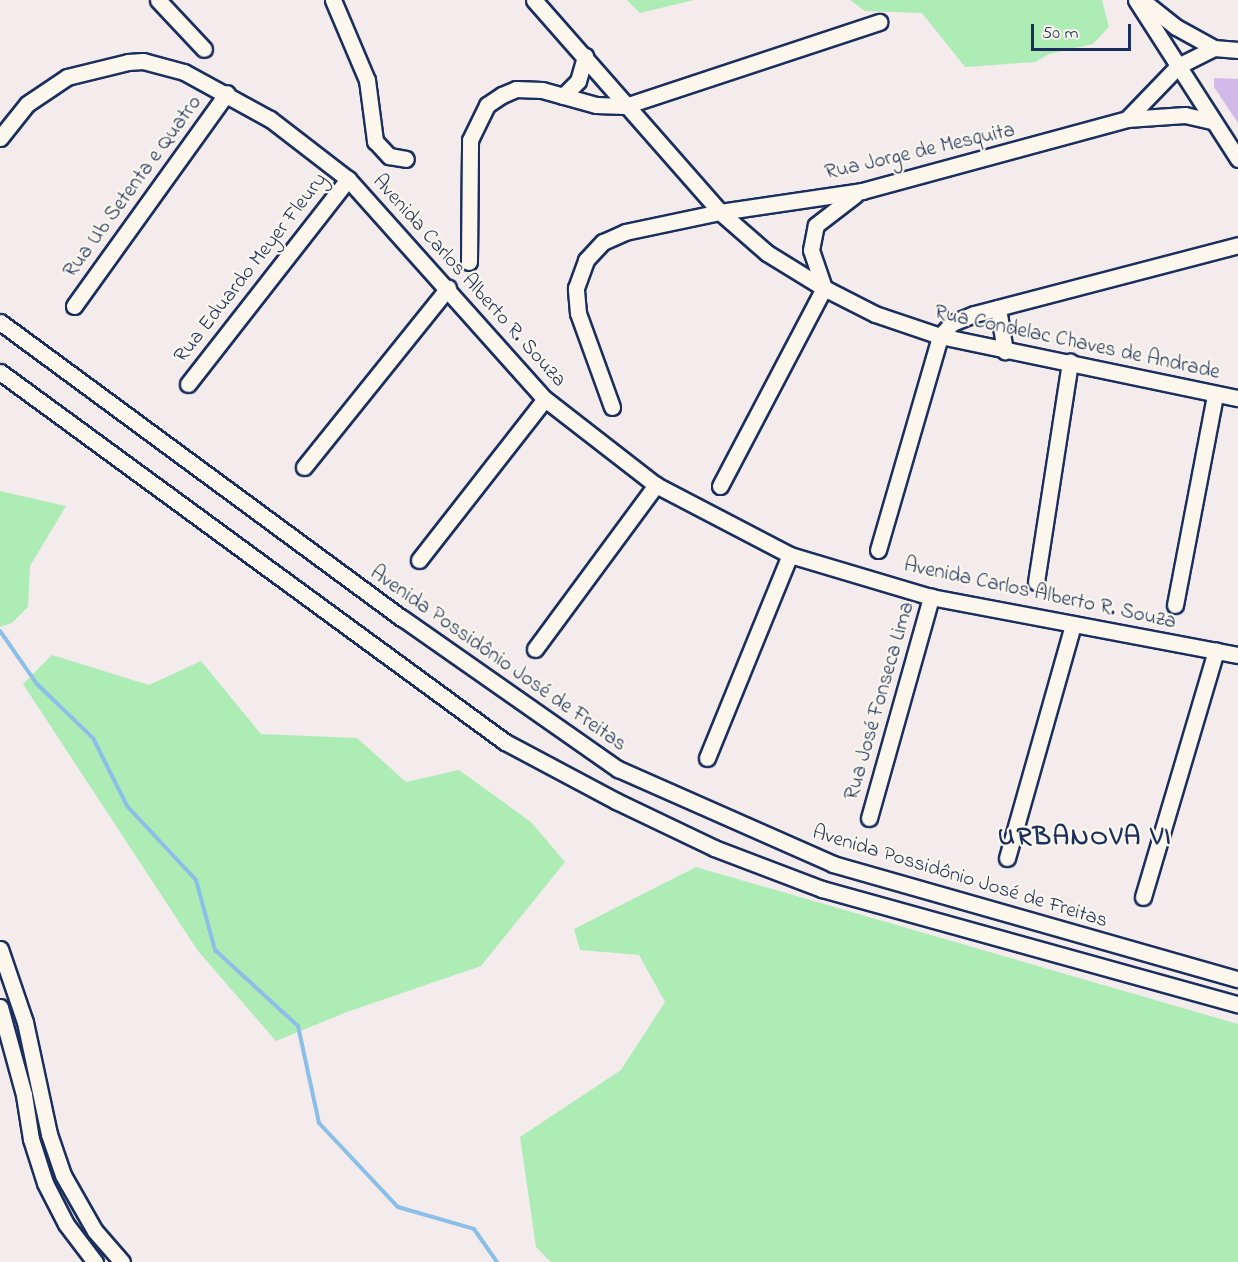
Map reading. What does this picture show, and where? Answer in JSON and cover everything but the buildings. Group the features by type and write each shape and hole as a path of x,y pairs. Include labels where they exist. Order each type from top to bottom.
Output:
{"street":[{"path":"159,0 204,49"},
{"path":"333,0 367,80 375,141 389,156 406,159"},
{"name":"Rua Condelac Chaves de Andrade","path":"534,0 720,212 767,253 824,288 875,314 940,336 1238,398"},
{"path":"1136,0 1238,159"},
{"path":"1142,0 1176,27 1214,48 1238,51"},
{"path":"469,262 470,140 476,121 487,105 516,88 563,96 596,105 625,106 879,22"},
{"path":"1127,119 1178,66 1214,48"},
{"path":"563,96 578,81 585,56"},
{"name":"Avenida Carlos Alberto R. Souza","path":"0,138 19,112 52,84 114,64 143,61 162,65 227,93 296,137 348,179 545,399 656,485 790,555 931,597 1238,655"},
{"name":"Rua Ub Setenta e Quatro","path":"74,306 227,93"},
{"name":"Rua Jorge de Mesquita","path":"612,407 578,313 576,288 586,260 603,242 625,232 720,212 862,191 1127,119 1185,115 1212,121"},
{"name":"Rua Eduardo Meyer Fleury","path":"188,384 348,179"},
{"path":"720,486 824,288 811,250 816,225 862,191"},
{"path":"878,550 940,336 952,323 998,308 1238,245"},
{"path":"304,467 448,288"},
{"path":"998,308 1005,351"},
{"name":"Avenida Possidônio José de Freitas","path":"0,322 402,618 618,769 832,864 1238,980"},
{"path":"1036,582 1070,362"},
{"path":"0,372 505,742 616,801 714,848 822,889 1238,1004"},
{"path":"1176,605 1215,395"},
{"path":"419,560 545,399"},
{"path":"536,649 656,485"},
{"path":"707,758 790,555"},
{"name":"Rua José Fonseca Lima","path":"869,818 931,597"},
{"path":"1007,858 1073,624"},
{"path":"1143,897 1216,651"},
{"path":"0,949 25,1022 49,1134 63,1175 95,1231 122,1262"},
{"path":"0,1007 24,1095 31,1139 45,1183 66,1224 95,1262"}],"green space":[{"path":"627,0 694,0 640,13"},
{"path":"850,0 1102,0 1109,27 1093,44 1049,54 1035,62 965,67 922,13 865,11"},
{"path":"0,491 66,506 30,566 28,607 12,623 0,627"},
{"path":"52,655 149,685 201,661 261,734 357,738 406,782 459,770 531,822 565,862 481,966 347,1012 276,1041 198,951 23,684"},
{"path":"696,867 1238,1024 1238,1262 551,1262 536,1247 520,1137 621,1070 665,1002 639,955 580,950 574,929"}],"waterway":[{"path":"0,631 37,684 93,738 127,806 196,880 215,950 298,1026 319,1123 398,1207 474,1229 497,1262"}],"district":[{"name":"URBANOVA VI","path":"1085,838"}]}
